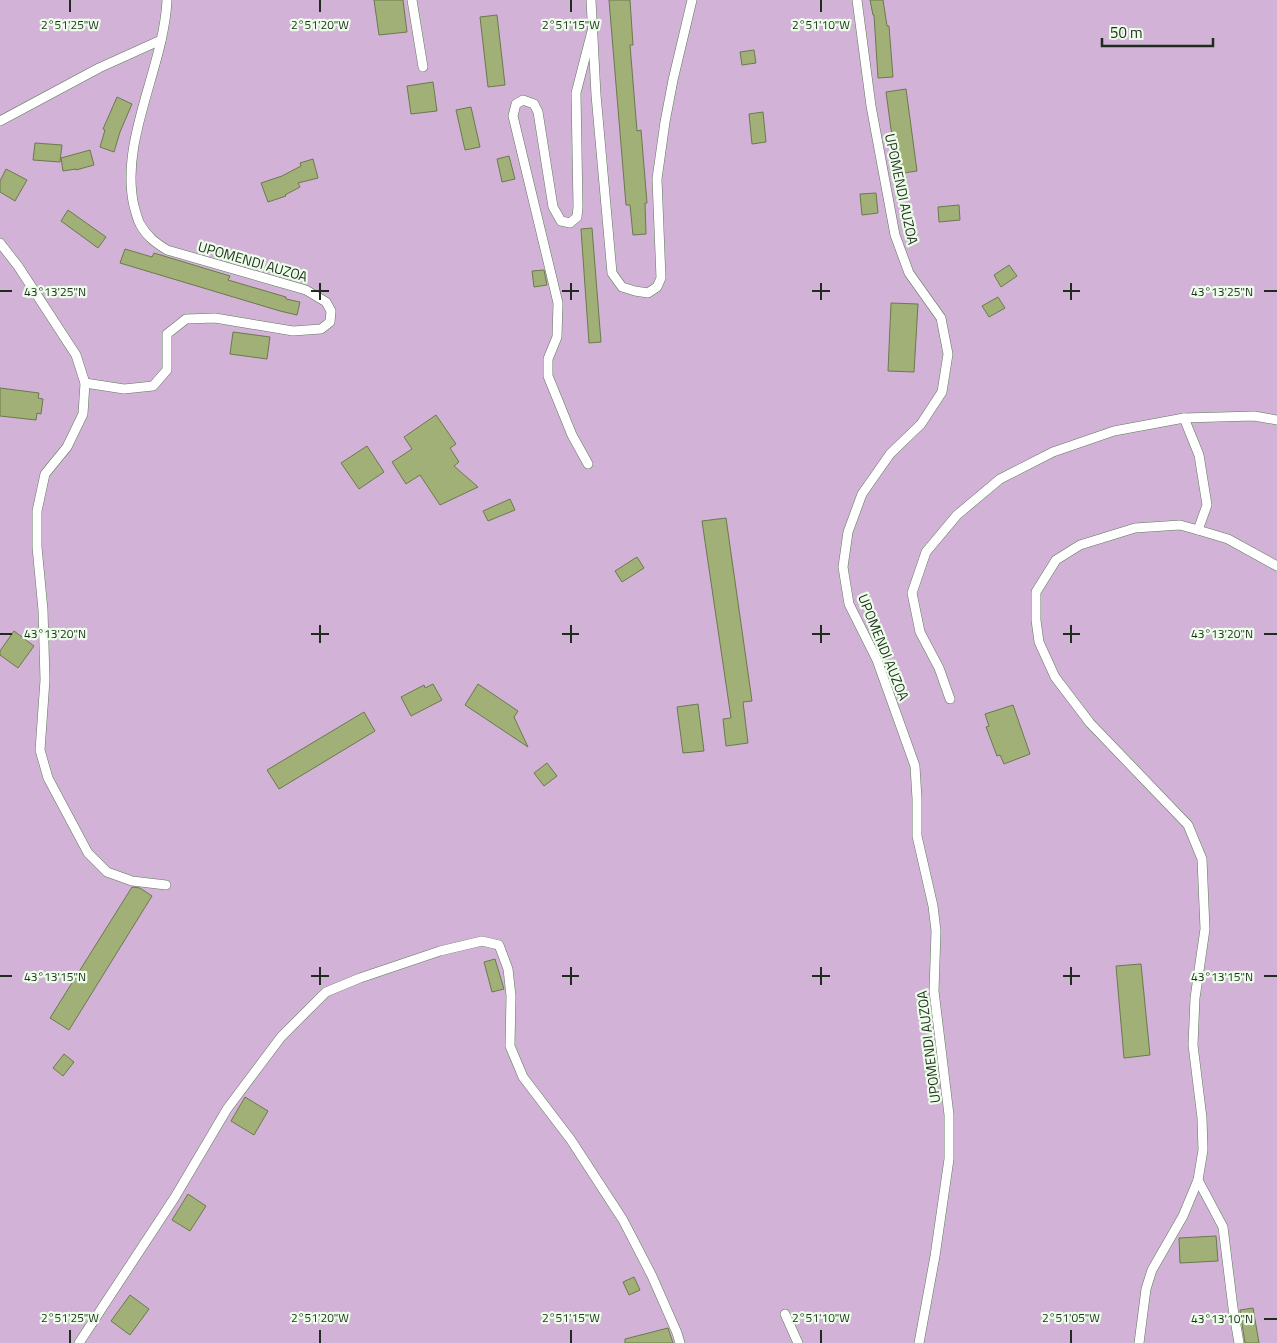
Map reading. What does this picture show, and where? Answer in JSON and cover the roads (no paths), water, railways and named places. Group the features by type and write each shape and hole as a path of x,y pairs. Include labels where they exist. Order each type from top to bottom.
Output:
{"lane":[{"name":"UPOMENDI AUZOA","path":"85,383 124,389 153,386 167,370 166,334 186,319 215,318 294,331 321,329 330,322 331,312 326,302 306,290 167,250 150,238 139,223 131,193 133,146 161,40 166,14 166,0"},
{"path":"412,0 422,67"},
{"path":"590,0 596,96 612,273 622,287 635,292 648,293 657,286 661,278 657,179 673,80 692,0"},
{"name":"UPOMENDI AUZOA","path":"857,0 871,106 895,235 910,274 941,318 948,354 942,392 921,424 890,454 862,494 848,532 843,567 849,604 877,660 915,766 917,836 933,906 936,931 934,991 949,1115 949,1159 920,1343"},
{"path":"588,464 572,435 548,376 548,359 557,337 558,303 513,116 516,104 523,100 534,104 538,112 553,207 561,221 570,224 577,217 578,207 576,93 592,31"},
{"path":"0,121 100,68 161,40"},
{"path":"0,243 18,266 76,355 85,383 82,414 67,447 45,474 36,511 36,547 43,610 45,680 40,750 48,778 88,852 107,872 132,881 166,885"},
{"path":"950,699 939,668 920,632 912,593 926,552 957,515 1000,479 1053,452 1114,431 1184,418 1254,416 1277,420"},
{"path":"1184,418 1199,455 1208,506 1198,530"},
{"path":"1139,1343 1146,1289 1152,1270 1183,1216 1198,1180 1203,1150 1202,1118 1193,1045 1195,998 1205,930 1202,859 1188,825 1090,723 1055,677 1040,642 1036,620 1036,592 1056,560 1080,545 1135,528 1180,525 1228,540 1277,566"},
{"path":"79,1343 175,1197 227,1109 287,1030 326,992 360,978 440,951 482,941 499,945 508,969 511,996 510,1046 523,1077 571,1140 623,1220 652,1276 680,1343"},
{"path":"1198,1180 1223,1226 1233,1308 1240,1343"},
{"path":"784,1314 798,1343"}]}
